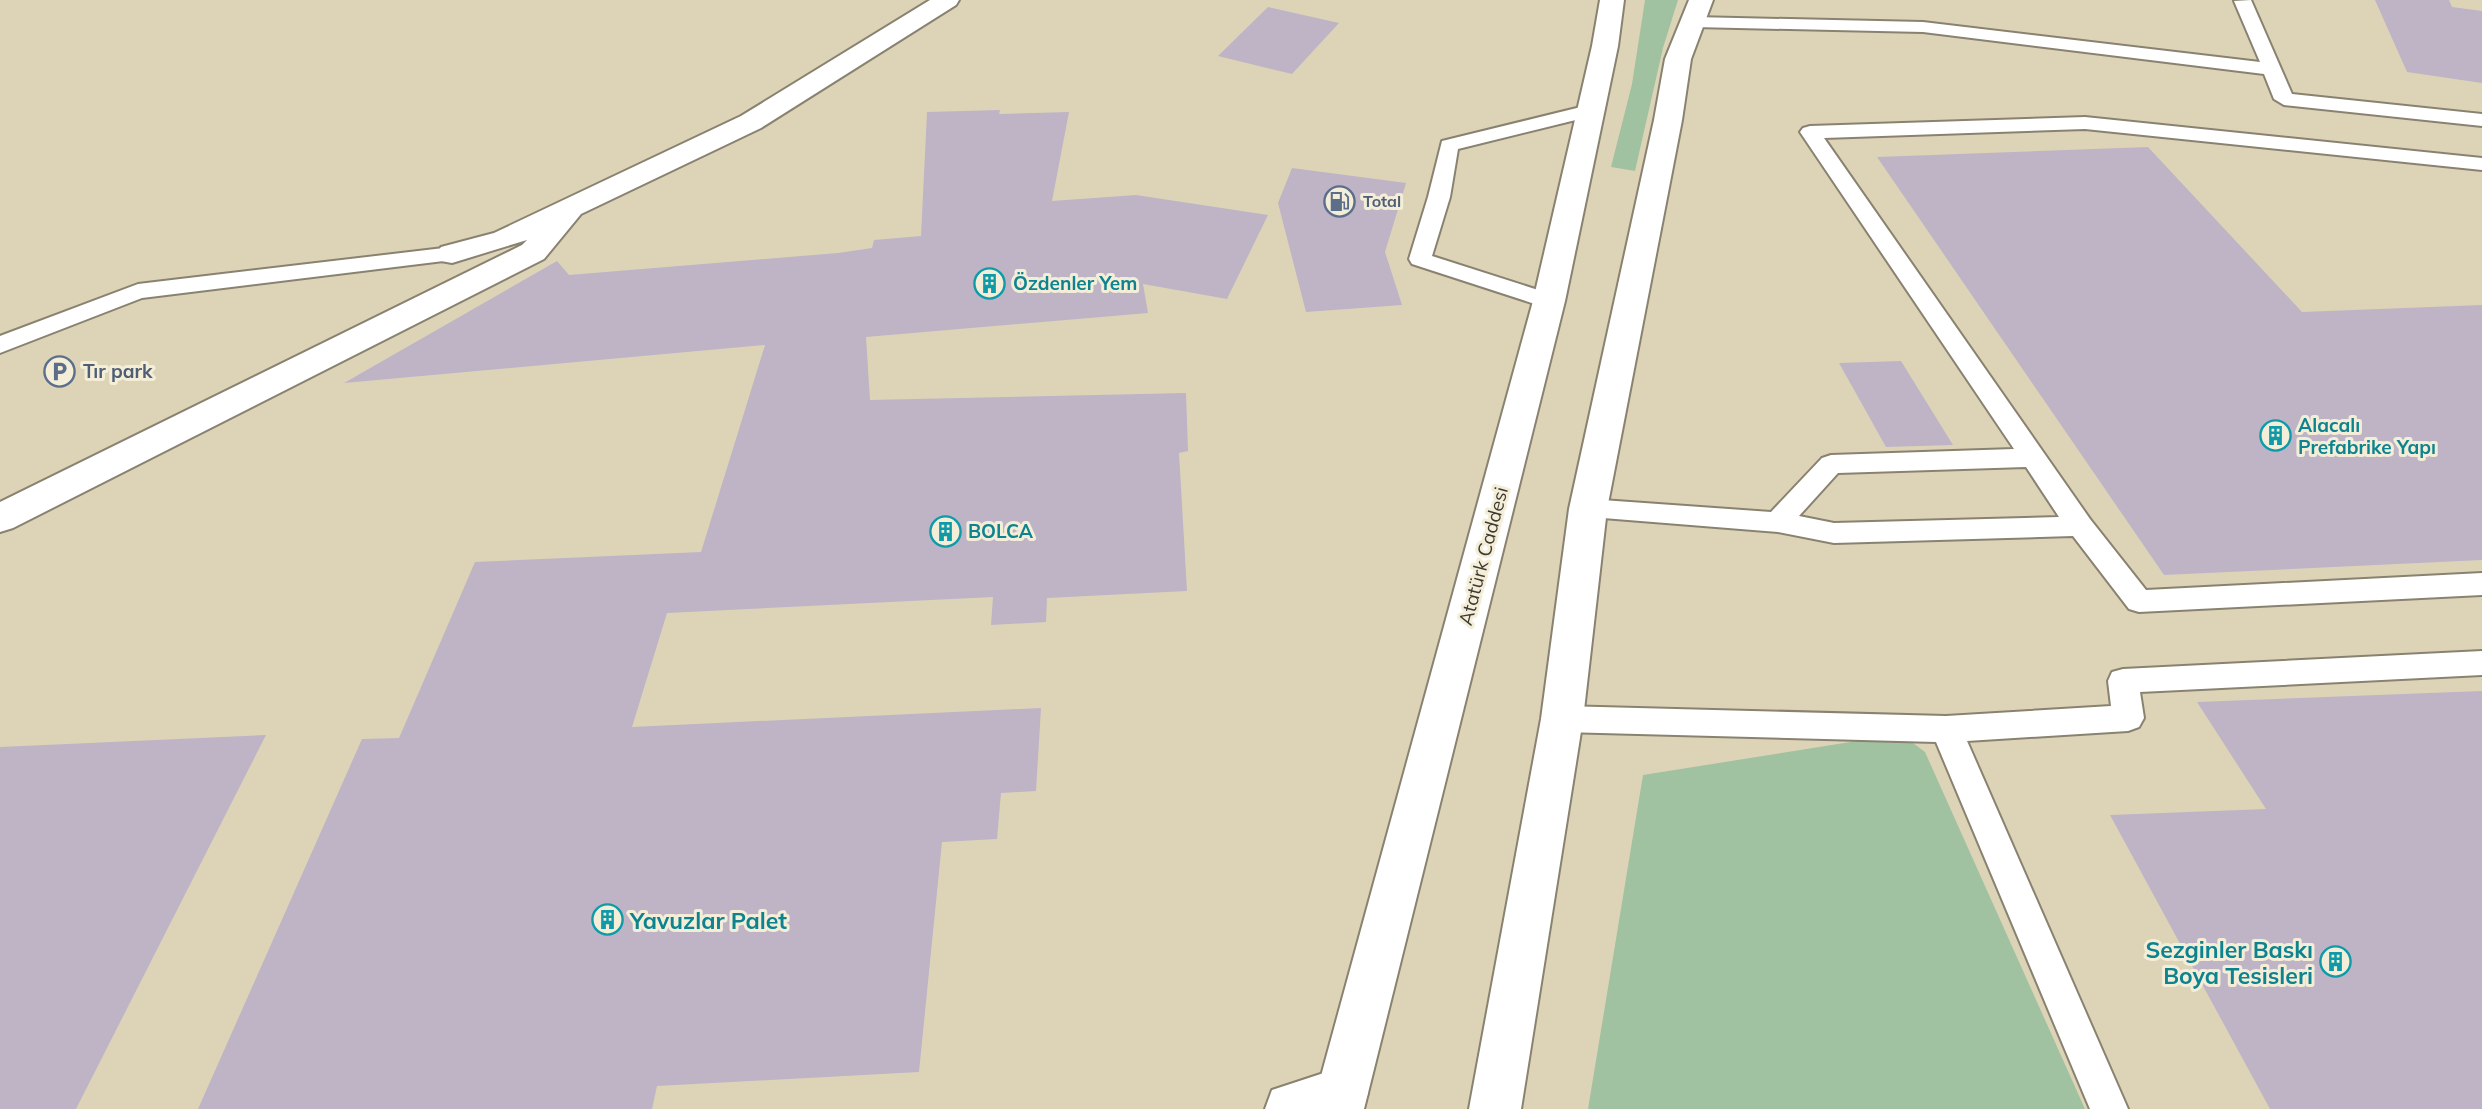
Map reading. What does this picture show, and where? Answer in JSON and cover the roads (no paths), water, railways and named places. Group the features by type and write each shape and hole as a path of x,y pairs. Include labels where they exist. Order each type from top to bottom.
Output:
{"main road":[{"path":"452,254 505,239 751,122 947,0"},
{"name":"Atatürk Caddesi","path":"1340,1101 1549,301 1605,46 1612,0"},
{"path":"1495,1109 1562,719 1588,509 1678,59 1698,11"},
{"path":"0,518 533,252 570,209"},
{"path":"1291,1109 1340,1101"}],"lane":[{"path":"2243,1 2284,99 2482,120"},
{"path":"1698,11 1923,27 2272,69"},
{"path":"1549,301 1420,259 1439,197 1449,145 1589,111"},
{"path":"2482,164 2085,123 1810,132 2080,526 2138,601 2482,583"},
{"path":"0,345 138,291 452,254"},
{"path":"1778,522 1831,464 2034,458"},
{"path":"1588,509 1778,522 1834,533 2080,526"},
{"path":"1562,719 1946,729 2128,718 2123,681 2482,663"},
{"path":"1946,729 2109,1109"}],"place":[{"name":"Total","path":"1340,201"},
{"name":"Özdenler Yem","path":"990,283"},
{"name":"Tır park","path":"60,371"},
{"name":"Alacalı Prefabrike Yapı","path":"2275,436"},
{"name":"BOLCA","path":"945,531"},
{"name":"Yavuzlar Palet","path":"607,920"},
{"name":"Sezginler Baskı Boya Tesisleri","path":"2336,962"}]}
